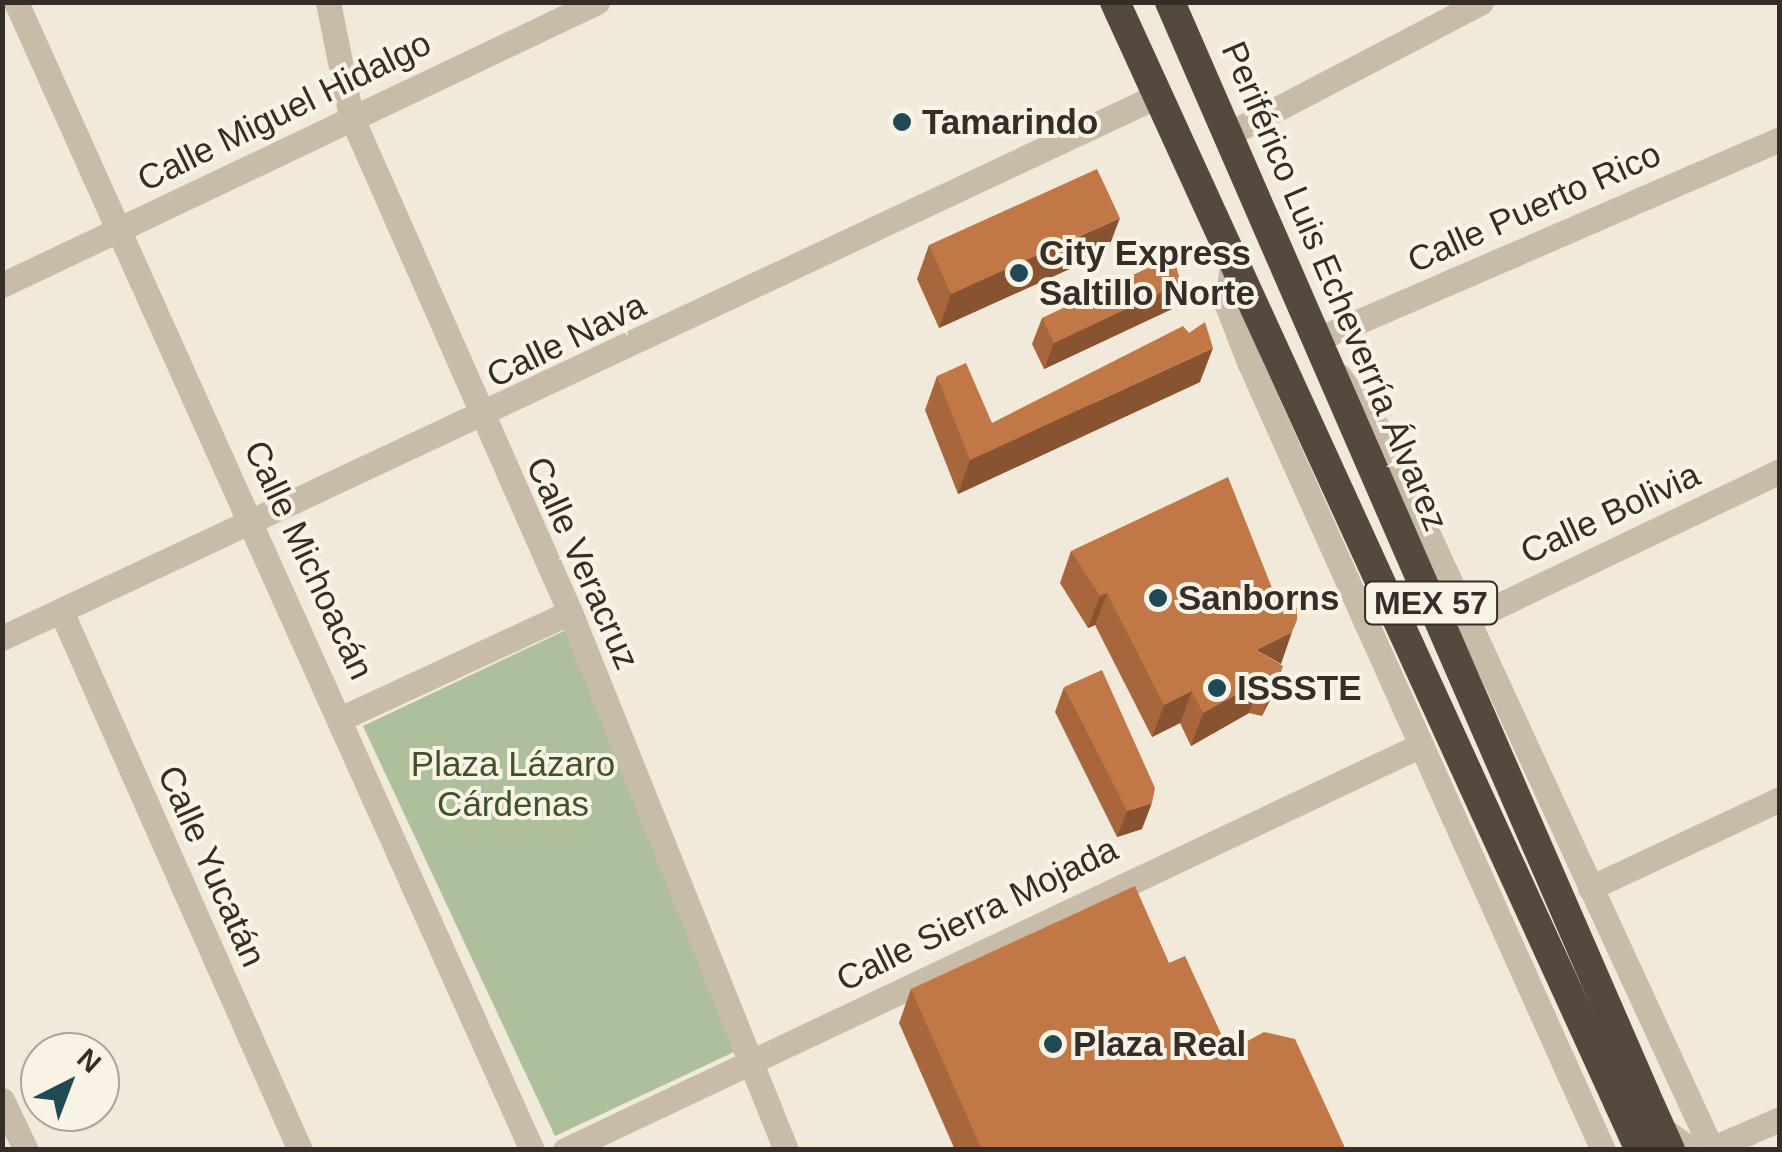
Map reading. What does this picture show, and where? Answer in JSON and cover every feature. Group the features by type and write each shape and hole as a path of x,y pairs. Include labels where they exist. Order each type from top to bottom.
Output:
{"highway":[{"name":"Periférico Luis Echeverría Álvarez","path":"1114,2 1632,1099 1670,1150"},
{"name":"Periférico Luis Echeverría Álvarez","path":"1170,2 1322,351 1632,1099 1640,1150"}],"street":[{"name":"Calle Michoacán","path":"16,2 342,718 532,1150"},
{"name":"Calle Veracruz","path":"328,2 351,116 480,420 570,612 756,1060 786,1150"},
{"name":"Calle Miguel Hidalgo","path":"2,285 597,2"},
{"path":"1229,134 1481,2"},
{"name":"Calle Nava","path":"2,638 480,420 1157,96"},
{"name":"Calle Puerto Rico","path":"1322,351 1780,139"},
{"path":"1234,252 1232,319 1603,1150"},
{"path":"1322,351 1382,432 1712,1149 1780,1118"},
{"name":"Calle Bolivia","path":"1470,618 1780,471"},
{"name":"Calle Yucatán","path":"61,611 300,1150"},
{"path":"342,718 570,612"},
{"name":"Calle Sierra Mojada","path":"566,1150 1422,745"},
{"path":"1590,888 1780,798"},
{"path":"2,1100 26,1150"},
{"path":"1589,1119 1644,1118 1678,1132 1692,1150"}],"green space":[{"name":"Plaza Lázaro Cárdenas","path":"566,630 749,1045 555,1136 363,726"}],"building":[{"path":"1097,169 1120,218 951,294 929,245"},
{"path":"1173,256 1181,283 1054,343 1042,318"},
{"path":"1205,322 1213,348 970,460 937,376 966,363 992,423 1183,326 1189,333"},
{"path":"1228,477 1274,593 1297,608 1297,620 1292,632 1256,650 1283,666 1273,684 1261,681 1203,713 1192,691 1164,705 1107,593 1100,596 1071,551"},
{"path":"1102,670 1155,788 1152,803 1127,811 1064,687"},
{"name":"Plaza Real","path":"1135,886 1169,963 1185,956 1229,1051 1264,1032 1295,1039 1346,1150 982,1150 911,989"}],"place":[{"name":"Tamarindo","path":"902,122"},
{"name":"City Express Saltillo Norte","path":"1019,273"},
{"name":"Sanborns","path":"1158,598"},
{"name":"ISSSTE","path":"1217,688"},
{"name":"Plaza Real","path":"1053,1044"}]}
